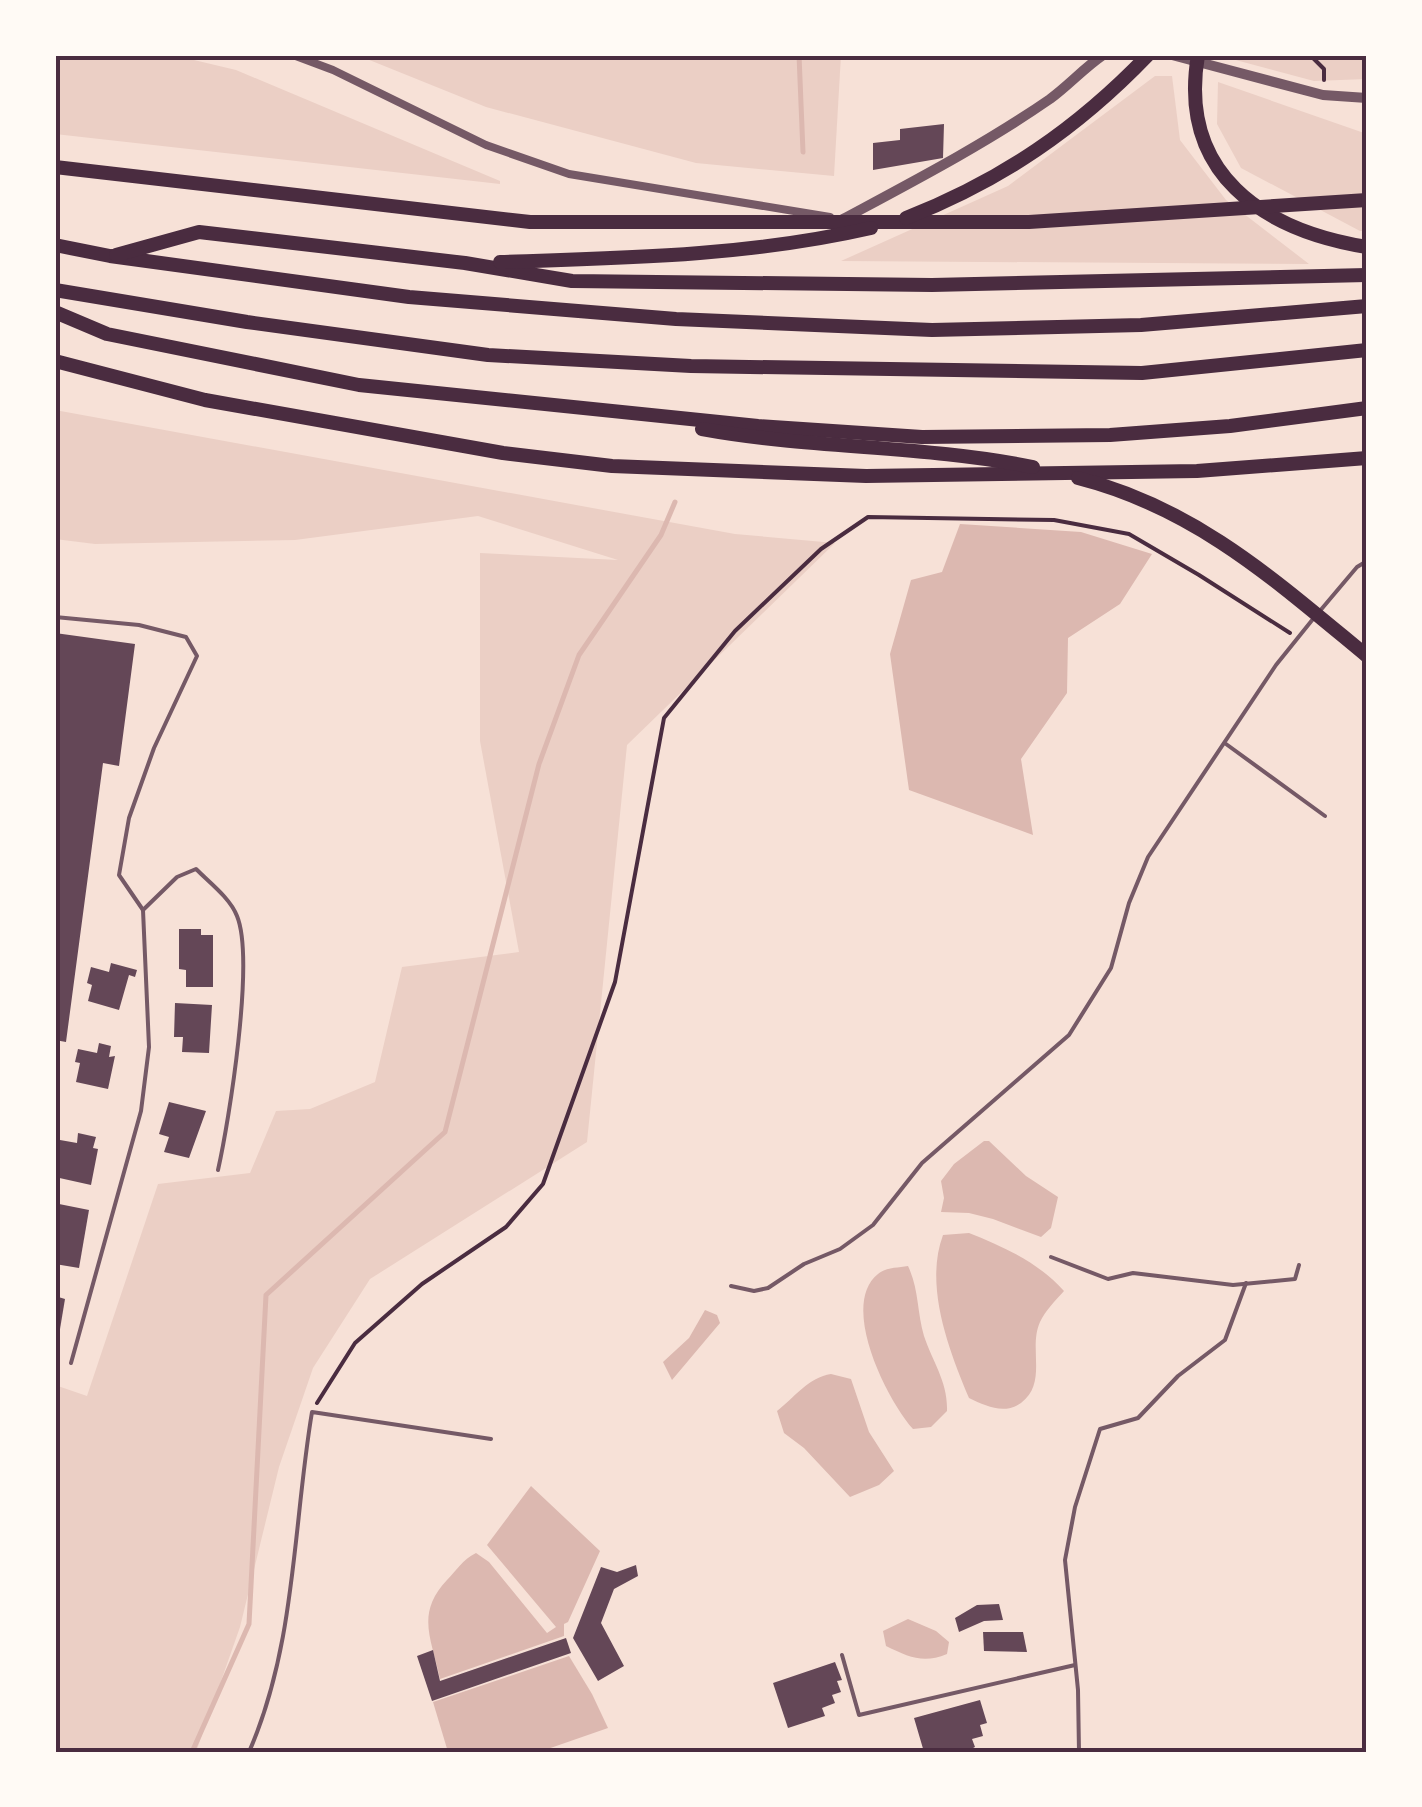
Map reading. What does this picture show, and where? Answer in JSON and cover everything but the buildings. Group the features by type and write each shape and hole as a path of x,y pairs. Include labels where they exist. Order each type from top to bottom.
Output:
{"highway":[{"path":"465,263 678,257 804,243 891,224 954,197 1050,144 1109,96 1148,55"},
{"path":"1198,55 1194,82 1198,122 1214,164 1240,194 1268,216 1340,243 1367,248"},
{"path":"55,168 530,222 1029,222 1367,200"},
{"path":"110,256 199,232 465,263 572,281 971,285 1367,275"},
{"path":"55,245 110,256 428,298 676,319 932,330 1141,325 1367,306"},
{"path":"55,290 247,322 488,355 691,366 1142,373 1367,350"},
{"path":"55,312 107,334 360,385 758,426 940,436 1130,433 1230,426 1367,408"},
{"path":"55,361 205,400 503,453 612,466 866,476 1197,471 1367,458"},
{"path":"612,412 758,439 1028,466 1088,481 1149,502 1215,536 1367,656"}],"street":[{"path":"293,55 333,70 486,145 569,174 842,219 1052,98 1082,68 1104,55"},
{"path":"1172,55 1323,95 1367,98"}],"lane":[{"path":"731,1286 768,1288 804,1264 840,1249 872,1226 922,1163 1068,1034 1112,968 1129,903 1148,857 1276,665 1357,567 1367,561"},
{"path":"55,617 140,626 186,637 196,656 154,748 128,818 118,876 142,910 149,1047 141,1111 71,1363"},
{"path":"1226,744 1325,816"},
{"path":"142,910 177,877 196,870 223,895 238,916 242,982 231,1100 218,1170"},
{"path":"1051,1258 1108,1279 1133,1273 1232,1285 1295,1279 1298,1265"},
{"path":"1079,1752 1065,1560 1074,1507 1100,1428 1138,1418 1178,1376 1225,1340 1246,1284"},
{"path":"249,1752 263,1720 288,1612 300,1478 312,1412 491,1439"},
{"path":"842,1655 859,1715 1075,1664"}],"path":[{"path":"1310,55 1324,69 1323,95"},
{"path":"312,1412 355,1343 422,1284 506,1227 543,1184 615,982 664,718 735,630 821,549 868,517 1054,520 1129,534 1200,574 1298,638"}],"shaded area":[{"path":"55,55 173,55 236,70 500,184 55,134"},
{"path":"357,55 841,55 834,176 696,163 486,107"},
{"path":"1217,55 1367,55 1367,79 1314,81"},
{"path":"1155,76 1172,76 1180,140 1226,200 1309,264 841,261 1008,186"},
{"path":"1218,82 1367,134 1367,231 1360,231 1241,168 1217,124"},
{"path":"55,410 735,534 835,543 627,745 587,1142 370,1279 313,1368 279,1467 240,1627 196,1752 55,1752 55,1385 87,1396 158,1184 250,1173 276,1111 310,1109 375,1082 402,967 519,952 480,741 480,553 618,560 478,516 295,540 95,544 55,539"},
{"path":"960,524 1081,532 1152,554 1120,604 1068,638 1067,693 1021,759 1033,835 909,790 890,654 911,580 942,572"},
{"path":"989,1141 1026,1176 1058,1197 1051,1228 1041,1237 969,1213 941,1212 941,1181 954,1164"},
{"path":"969,1233 1032,1264 1064,1291 1040,1322 1034,1386 1015,1407 1002,1409 969,1398 941,1318 936,1275 943,1235"},
{"path":"908,1266 924,1336 945,1391 947,1411 931,1427 913,1429 880,1375 865,1329 863,1307 867,1288 878,1274"},
{"path":"705,1310 717,1315 720,1323 672,1380 663,1362 689,1338"},
{"path":"831,1374 851,1379 869,1432 894,1471 879,1485 850,1497 804,1448 784,1433 777,1411 809,1384"},
{"path":"531,1486 600,1551 564,1624 564,1636 440,1679 428,1627 431,1604 447,1580 476,1553 489,1562 547,1633 556,1627 487,1545"},
{"path":"908,1619 936,1631 949,1642 947,1654 916,1658 886,1646 883,1631"},
{"path":"569,1656 608,1728 539,1752 448,1752 433,1702"}],"waterway":[{"path":"799,55 803,152"},
{"path":"192,1752 249,1624 266,1295 445,1132 539,764 579,655 661,535 675,502"}]}
